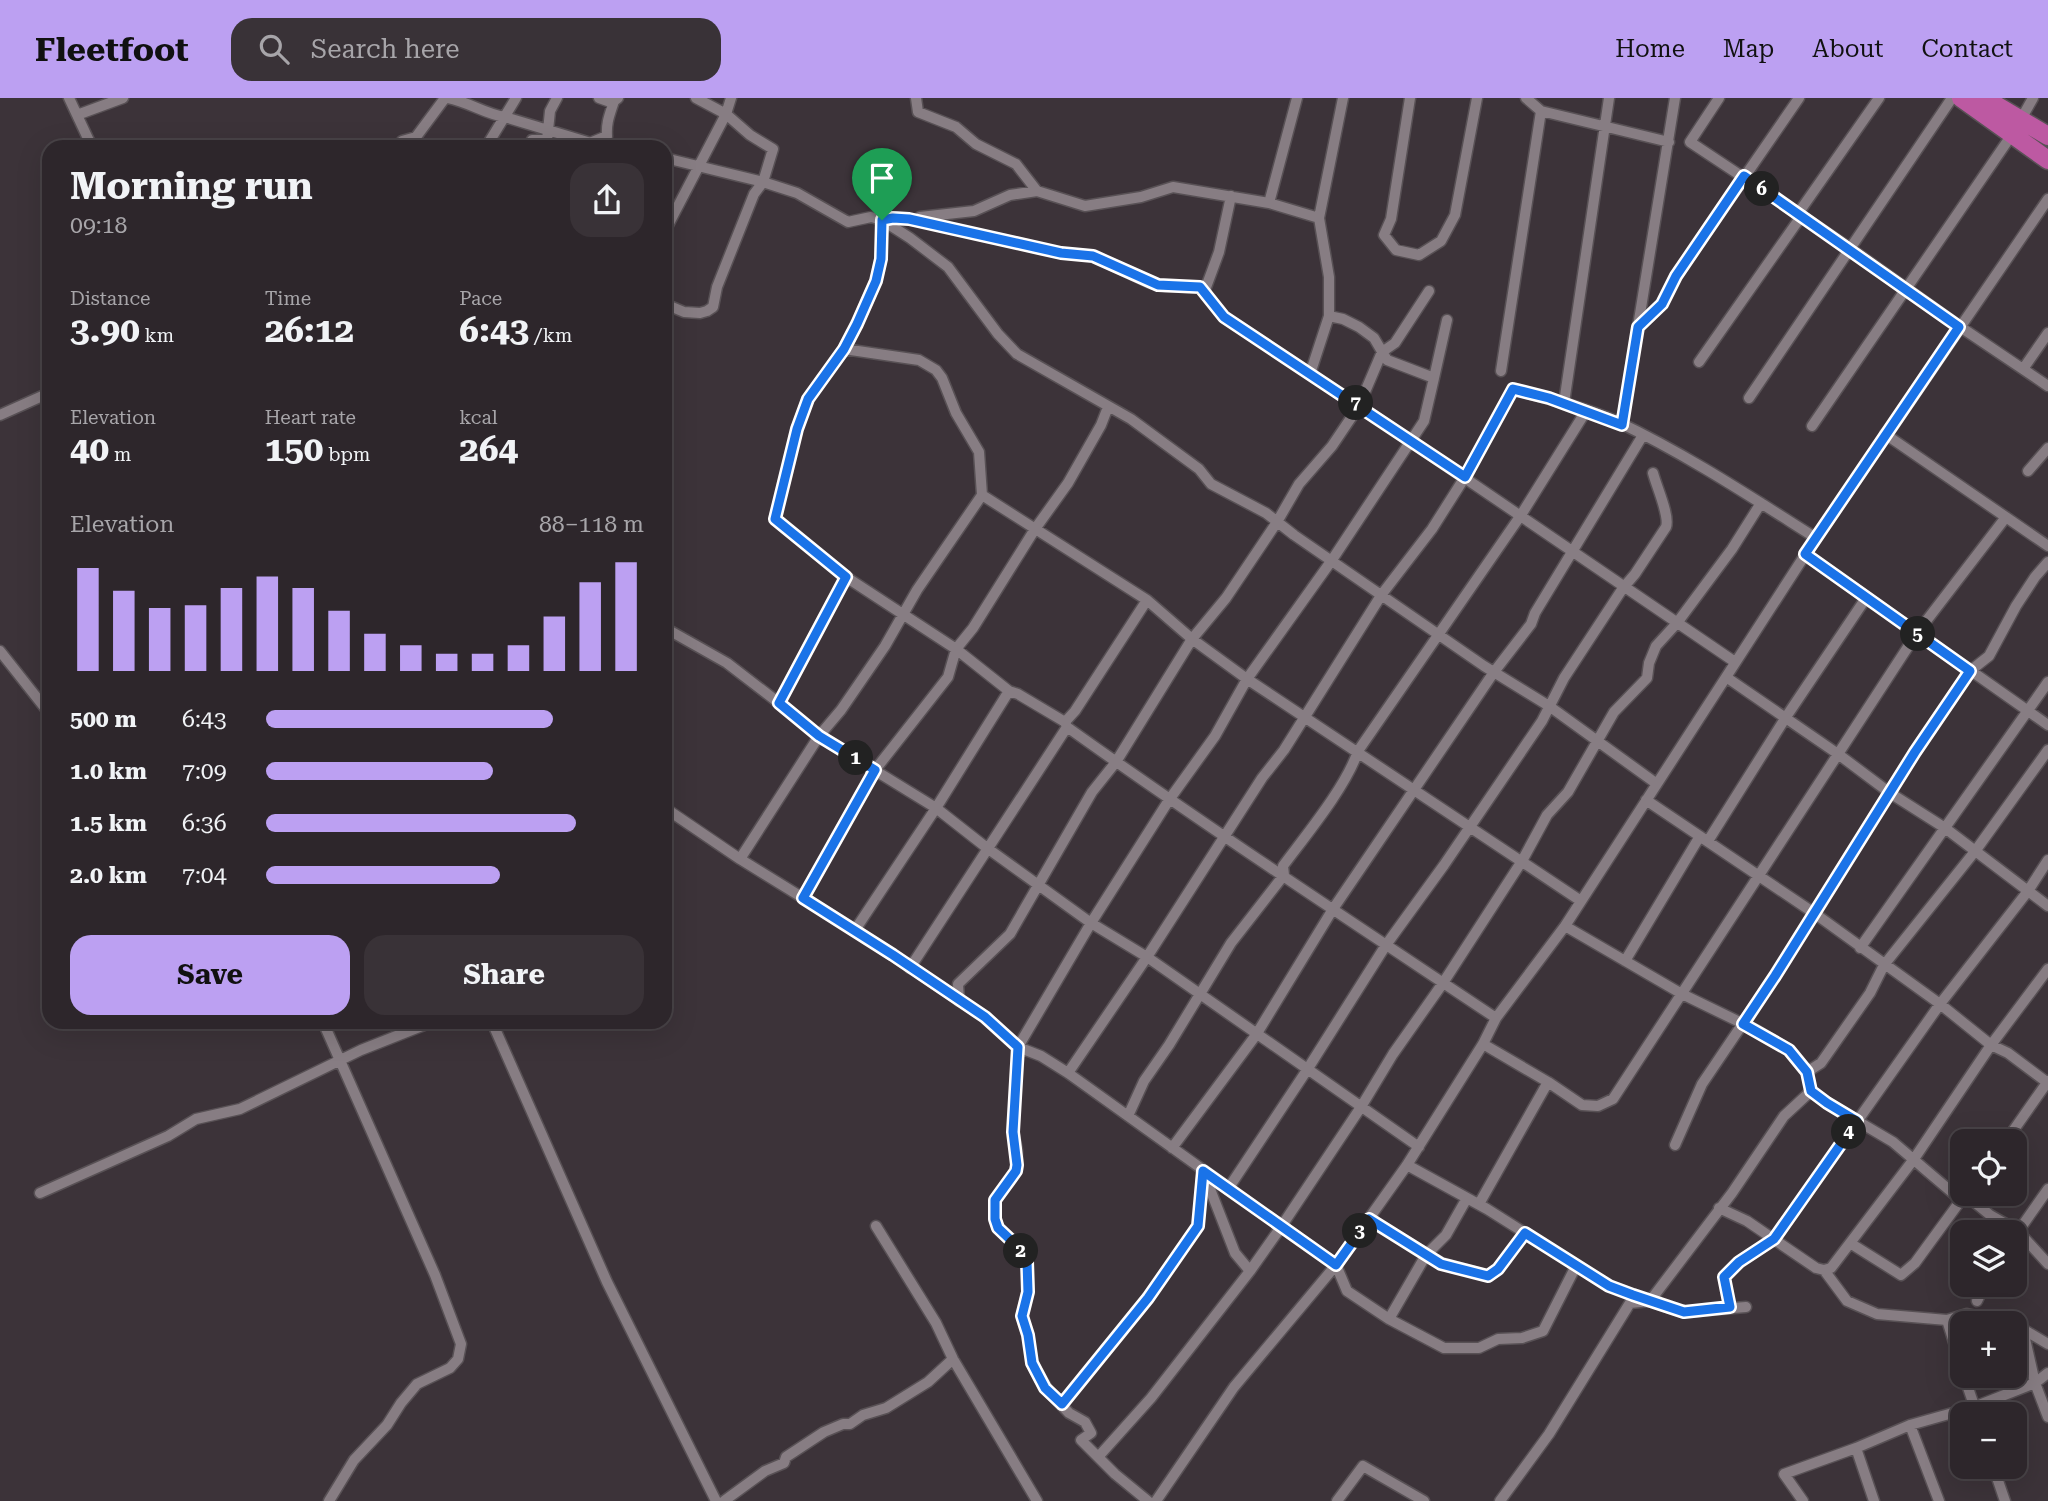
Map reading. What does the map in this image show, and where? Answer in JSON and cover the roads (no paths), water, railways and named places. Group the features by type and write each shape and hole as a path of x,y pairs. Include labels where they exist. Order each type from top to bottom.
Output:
{"highway":[{"path":"1961,98 2016,127 2048,136"},
{"path":"1984,98 2048,160"}],"street":[{"path":"69,98 89,140"},
{"path":"77,115 123,98"},
{"path":"405,140 416,136 446,98 466,102 491,115 548,129 573,140"},
{"path":"490,140 516,98"},
{"path":"547,140 550,111 557,98"},
{"path":"597,140 607,136 606,122 615,101 599,98"},
{"path":"672,307 684,313 700,313 713,307 717,287 754,194 763,182 774,149 751,135 726,114 696,98"},
{"path":"672,217 726,114 731,98"},
{"path":"916,98 918,112 956,127 976,144 1016,164 1037,191"},
{"path":"1269,203 1297,98"},
{"path":"1310,374 1329,316 1329,277 1319,218 1343,98"},
{"path":"1410,98 1391,219 1384,235 1396,250 1419,255 1441,241 1455,215 1476,98"},
{"path":"1526,98 1541,111 1669,142"},
{"path":"1564,403 1609,98"},
{"path":"1622,425 1675,98"},
{"path":"1719,98 1690,142 1744,176 2048,386"},
{"path":"1638,327 1662,304 1676,276 1799,98"},
{"path":"1699,362 1879,98"},
{"path":"1749,398 1952,98"},
{"path":"1812,426 2016,127 2033,98"},
{"path":"1502,371 1541,111"},
{"path":"672,160 797,193 848,222 865,217 882,220 909,219 1061,253 1093,256 1150,283 1165,286 1195,285 1205,290 1224,317 1465,477 1623,588 1735,662"},
{"path":"909,219 974,211 1010,195 1037,191 1085,206 1141,197 1173,187 1269,203 1319,218"},
{"path":"1205,290 1219,252 1231,196"},
{"path":"1156,1501 1234,1387 1336,1265 1407,1165 1483,1044 1496,1018 1565,926 1805,554 2048,200"},
{"path":"882,220 881,259 876,281 844,349 808,399 797,429 775,519 846,577 956,649 1009,691 1066,724 1169,800 1226,835 1496,1018"},
{"path":"882,220 948,267 998,334 1017,354 1131,419 1199,470 1211,484 1266,513 1438,634 1549,706 1657,784"},
{"path":"959,1000 958,984 1010,934 1092,792 1116,762 1192,639 1226,598 1299,484 1332,446 1359,406 1382,352 1395,343 1429,291"},
{"path":"1329,316 1343,318 1374,338 1387,360 1434,378"},
{"path":"1148,1501 1115,1474 1081,1440 1091,1433 1085,1422 1069,1413 1045,1388 1032,1363 1022,1316 1028,1292 1027,1261 1018,1247 998,1228 995,1219 995,1200 1016,1171 1017,1165 1013,1132 1018,1047 1091,923 1169,800 1215,736 1247,679 1332,560 1424,421 1447,320"},
{"path":"2023,369 2048,333"},
{"path":"740,859 819,736 841,710 904,615 917,590 982,495 979,452 956,413 936,370 919,360 844,349"},
{"path":"1068,1073 1147,957 1262,778 1306,717 1382,594 1432,529 1465,477 1513,389 1564,403 1643,435 1685,456 1816,538"},
{"path":"0,415 42,396"},
{"path":"803,898 875,770 948,677 956,649 973,628 1035,529 1068,483 1101,425 1108,407"},
{"path":"1128,1116 1144,1082 1170,1045 1231,943 1284,875 1283,866 1354,764 1357,751 1521,515 1586,411"},
{"path":"1885,434 2048,546"},
{"path":"1172,1148 1256,1035 1333,909 1412,790 1494,672 1531,624 1571,551 1643,435"},
{"path":"2028,471 2048,448"},
{"path":"1228,1189 1387,945 1542,721 1564,678 1669,521 1653,473"},
{"path":"982,495 1147,600 1192,639 1247,679 1581,901"},
{"path":"1099,1456 1151,1398 1281,1227 1362,1107 1392,1054 1443,983 1522,861 1547,815 1568,792 1614,712 1647,678 1649,663 1656,646 1677,623 1732,549 1761,503"},
{"path":"1483,1044 1582,1105 1598,1107 1613,1099 1917,633 2006,517"},
{"path":"1805,554 2048,725"},
{"path":"1675,1145 1702,1084 1743,1024 1915,752 1970,671 1989,656 2016,607 2048,562"},
{"path":"779,703 846,577"},
{"path":"1625,961 1866,598"},
{"path":"910,968 1147,600"},
{"path":"672,632 727,663 819,736 936,808 1091,923 1147,957 1419,1147"},
{"path":"0,651 42,704"},
{"path":"1726,677 1976,850 2048,906"},
{"path":"1860,948 2048,682"},
{"path":"855,930 1009,691"},
{"path":"1807,1072 1821,1063 1834,1046 1870,993 1884,965 1976,850 2048,750"},
{"path":"1646,800 1814,913 1940,1004 1991,1045 2008,1053 2048,1082 2015,1129"},
{"path":"672,813 959,1000 1018,1047 1041,1056 1068,1073 1336,1265 1347,1291 1389,1319 1444,1348 1479,1348 1498,1339 1522,1338 1543,1331 1576,1266"},
{"path":"1746,1307 1730,1310 1724,1277 1739,1262 1774,1239 1940,1004 2028,891 2048,860"},
{"path":"1565,926 1682,994 1789,1050 1807,1072 1811,1091 1893,1142 1950,1185"},
{"path":"1719,1208 1747,1221 1816,1268 1831,1268 1914,1159 1991,1045 2048,969"},
{"path":"326,1029 435,1275 461,1344 458,1359 450,1368 417,1384 401,1403 387,1425 354,1460 329,1501"},
{"path":"40,1193 168,1136 196,1119 240,1108 339,1060 415,1029"},
{"path":"495,1029 607,1282 716,1501"},
{"path":"1479,1204 1548,1082"},
{"path":"1500,1501 1563,1413 1630,1303 1650,1301 1763,1149 1784,1116 1811,1091"},
{"path":"1407,1165 1479,1204 1609,1286 1684,1312 1730,1307"},
{"path":"1062,1404 1148,1298 1198,1226 1203,1171"},
{"path":"1203,1171 1235,1253 1250,1270"},
{"path":"2026,1220 2048,1189"},
{"path":"1389,1319 1426,1255 1446,1235 1467,1198"},
{"path":"1850,1243 1901,1275 1915,1263 1959,1206"},
{"path":"1978,1206 1997,1220"},
{"path":"1369,1219 1441,1264 1488,1276 1498,1269 1525,1233"},
{"path":"876,1226 936,1323 953,1359 1037,1501"},
{"path":"2027,1244 2048,1264"},
{"path":"1824,1270 1847,1301 1877,1314 1950,1319"},
{"path":"1978,1301 1980,1297"},
{"path":"1947,1320 1950,1330"},
{"path":"2027,1332 2048,1344"},
{"path":"2027,1358 2048,1417"},
{"path":"724,1501 824,1432 886,1408 928,1382 953,1359"},
{"path":"1992,1402 2048,1373"},
{"path":"1803,1501 1784,1474 1910,1425 1950,1416"},
{"path":"1910,1425 1939,1501"},
{"path":"1856,1448 1874,1501"},
{"path":"1337,1501 1363,1466 1424,1501"},
{"path":"1997,1479 2005,1501"}]}
